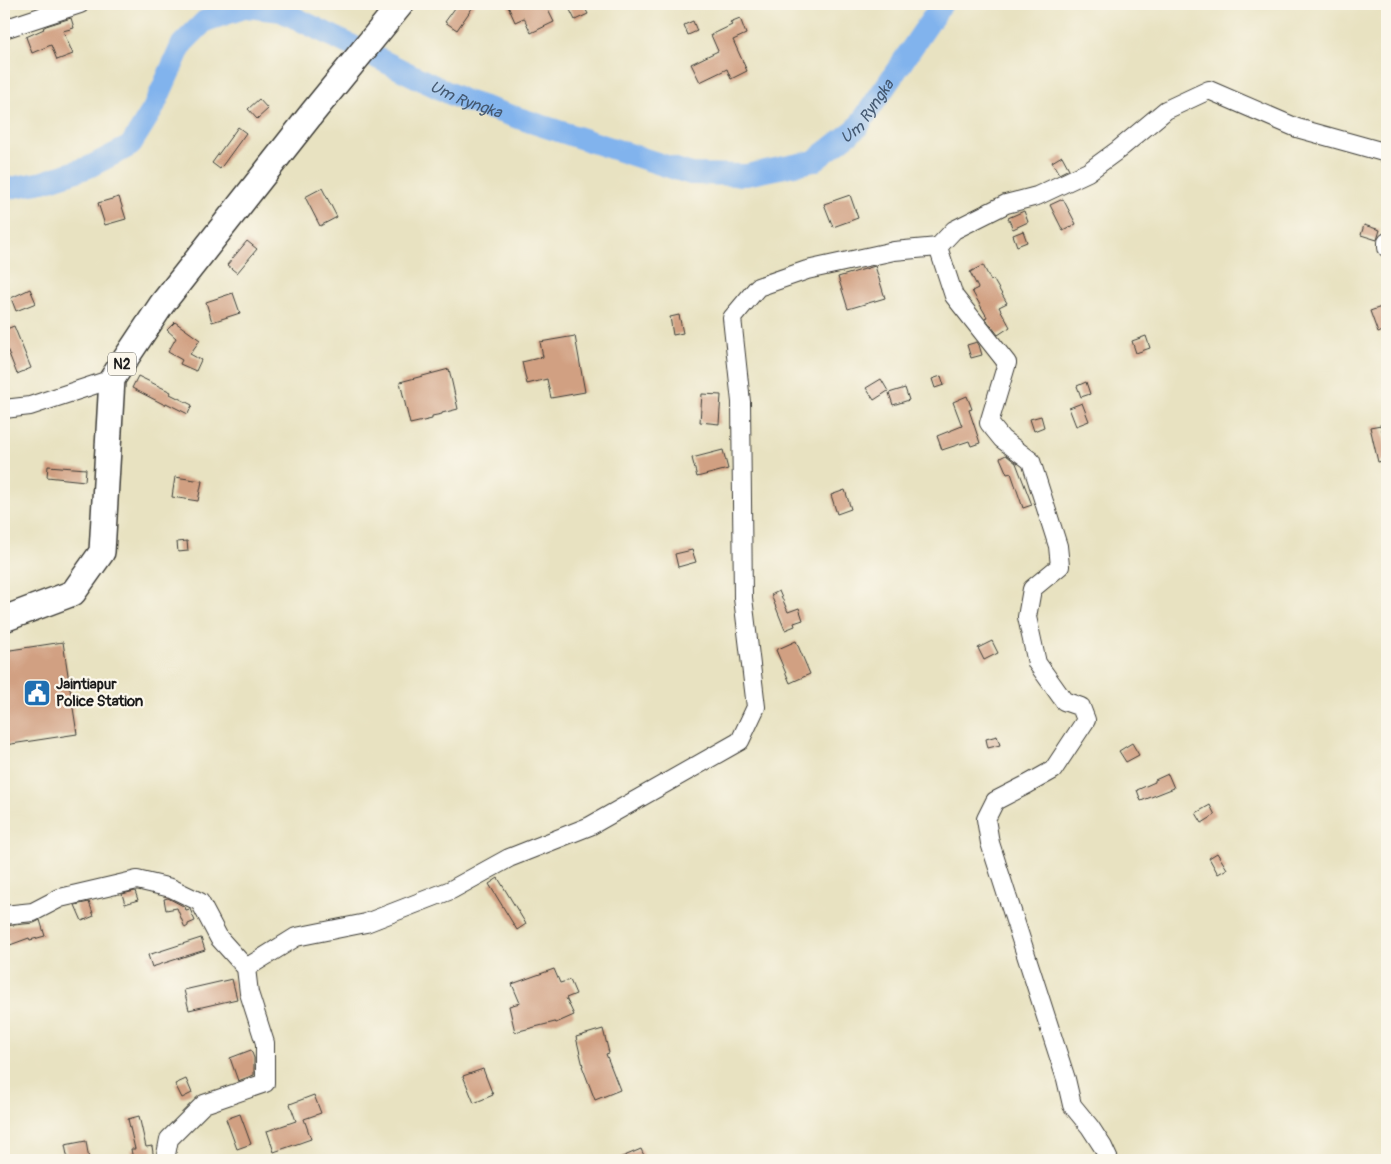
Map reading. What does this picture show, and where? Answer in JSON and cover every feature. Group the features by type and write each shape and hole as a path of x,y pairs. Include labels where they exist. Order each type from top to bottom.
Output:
{"highway":[{"name":"N2","path":"4,619 73,593 102,552 112,379 162,304 312,112 401,4"}],"street":[{"path":"4,29 80,4"},
{"path":"246,968 296,937 366,923 451,890 509,858 590,826 740,741 756,707 743,598 741,402 732,318 758,287 807,270 894,251 938,247 954,230 1006,204 1038,196 1088,172 1166,110 1210,90 1297,128 1387,153"},
{"path":"1387,242 1387,248"},
{"path":"938,247 954,296 1007,363 989,423 1002,440 1030,461 1058,546 1060,566 1032,589 1026,617 1038,663 1064,701 1081,707 1086,720 1053,770 995,801 986,819 990,843 1066,1079 1072,1105 1104,1147 1109,1160"},
{"path":"4,409 30,406 112,379"},
{"path":"4,915 33,912 60,898 137,880 171,888 200,902 219,938 246,968 248,993 265,1043 265,1083 204,1104 169,1138 165,1160"}],"building":[{"path":"458,4 475,4 457,30 445,22"},
{"path":"507,4 545,4 554,22 531,33 524,18 515,22"},
{"path":"567,4 583,4 588,14 575,20"},
{"path":"71,18 74,28 63,31 73,54 57,60 51,45 32,53 26,37 44,29 46,26"},
{"path":"740,18 746,34 733,40 747,71 731,79 727,69 700,82 691,64 718,51 711,35 732,25 730,22"},
{"path":"693,21 697,31 688,35 684,25"},
{"path":"259,99 268,109 257,119 248,109"},
{"path":"238,127 246,133 220,169 212,163"},
{"path":"1062,156 1069,169 1059,174 1052,162"},
{"path":"322,188 337,217 320,226 305,197"},
{"path":"850,195 858,218 833,227 824,204"},
{"path":"119,197 126,219 105,225 98,203"},
{"path":"1063,199 1076,224 1063,231 1050,205"},
{"path":"1024,211 1028,222 1013,229 1008,218"},
{"path":"1364,225 1380,230 1377,240 1361,235"},
{"path":"1023,231 1027,242 1017,246 1013,235"},
{"path":"247,241 257,249 237,273 227,265"},
{"path":"983,265 991,281 993,279 1007,303 999,307 1010,327 998,335 985,318 987,317 972,291 978,288 970,272"},
{"path":"875,266 885,298 848,309 838,277"},
{"path":"30,289 36,303 16,311 11,298"},
{"path":"233,293 240,313 212,322 206,302"},
{"path":"1387,305 1387,329 1378,333 1370,311"},
{"path":"679,315 683,333 673,335 670,317"},
{"path":"175,322 200,340 190,354 201,360 196,371 180,364 182,360 168,352 176,338 167,330"},
{"path":"14,326 31,368 17,374 4,341 4,330"},
{"path":"575,336 585,392 551,398 547,379 527,384 522,362 543,357 540,342"},
{"path":"1146,336 1150,348 1136,353 1132,341"},
{"path":"977,342 982,355 971,358 967,345"},
{"path":"449,369 458,409 432,416 432,419 410,424 400,382"},
{"path":"138,376 171,392 170,394 192,405 188,414 166,403 165,405 132,388"},
{"path":"941,376 944,385 935,388 932,379"},
{"path":"881,379 888,391 874,400 866,388"},
{"path":"1086,382 1090,394 1081,397 1077,386"},
{"path":"905,388 909,400 893,405 889,393"},
{"path":"702,394 721,395 719,424 700,422"},
{"path":"967,396 972,409 969,410 980,443 971,446 969,441 942,450 937,436 962,426 953,402"},
{"path":"1082,403 1089,421 1076,426 1069,408"},
{"path":"1041,416 1044,427 1034,431 1030,419"},
{"path":"1381,425 1387,460 1378,462 1370,427"},
{"path":"723,450 728,469 697,477 692,458"},
{"path":"1006,455 1016,463 1032,505 1023,508 1011,473 1007,474 1000,458"},
{"path":"48,466 86,469 85,481 47,477"},
{"path":"175,477 202,481 198,501 172,497"},
{"path":"845,490 851,509 837,514 831,495"},
{"path":"187,541 188,551 178,552 177,542"},
{"path":"692,550 696,562 678,567 675,554"},
{"path":"779,591 788,612 799,608 803,620 794,623 795,626 785,630 771,595"},
{"path":"796,641 810,674 790,683 776,650"},
{"path":"992,641 998,653 984,660 978,648"},
{"name":"Jaintiapur Police Station","path":"63,642 77,734 5,745 4,651"},
{"path":"997,736 1000,745 988,748 986,739"},
{"path":"1132,743 1139,755 1126,762 1119,751"},
{"path":"1168,774 1174,788 1141,801 1137,790"},
{"path":"1210,805 1215,815 1202,823 1196,813"},
{"path":"1217,853 1227,869 1218,874 1209,858"},
{"path":"498,878 526,924 517,930 489,884"},
{"path":"135,891 138,900 125,904 122,894"},
{"path":"168,898 185,907 186,910 190,909 195,921 188,924 185,928 177,908 166,910 164,899"},
{"path":"89,902 94,916 82,921 75,905"},
{"path":"40,920 45,936 30,940 29,938 10,945 4,926 34,923"},
{"path":"201,938 205,950 152,967 148,955"},
{"path":"554,969 560,983 570,980 576,994 566,998 574,1015 556,1023 515,1032 509,1006 520,1003 512,984"},
{"path":"232,979 237,999 189,1010 184,990"},
{"path":"603,1029 609,1053 606,1054 620,1090 595,1100 582,1066 576,1037"},
{"path":"251,1050 254,1058 254,1075 238,1081 230,1058"},
{"path":"483,1069 493,1095 474,1103 463,1076"},
{"path":"186,1079 192,1093 182,1098 175,1084"},
{"path":"314,1095 321,1113 304,1119 311,1139 274,1152 267,1131 296,1121 290,1104"},
{"path":"240,1114 251,1144 237,1149 226,1119"},
{"path":"139,1116 146,1147 152,1146 154,1160 133,1160 131,1149 135,1149 128,1119"},
{"path":"86,1141 89,1160 68,1160 65,1145"},
{"path":"641,1149 646,1160 615,1160"}],"waterway":[{"name":"Um Ryngka","path":"4,189 43,182 89,167 130,146 153,109 182,44 205,21 247,7 281,11 463,100 691,174 746,175 814,161 857,128 942,4"}],"place":[{"name":"Jaintiapur Police Station","path":"37,693"}]}
